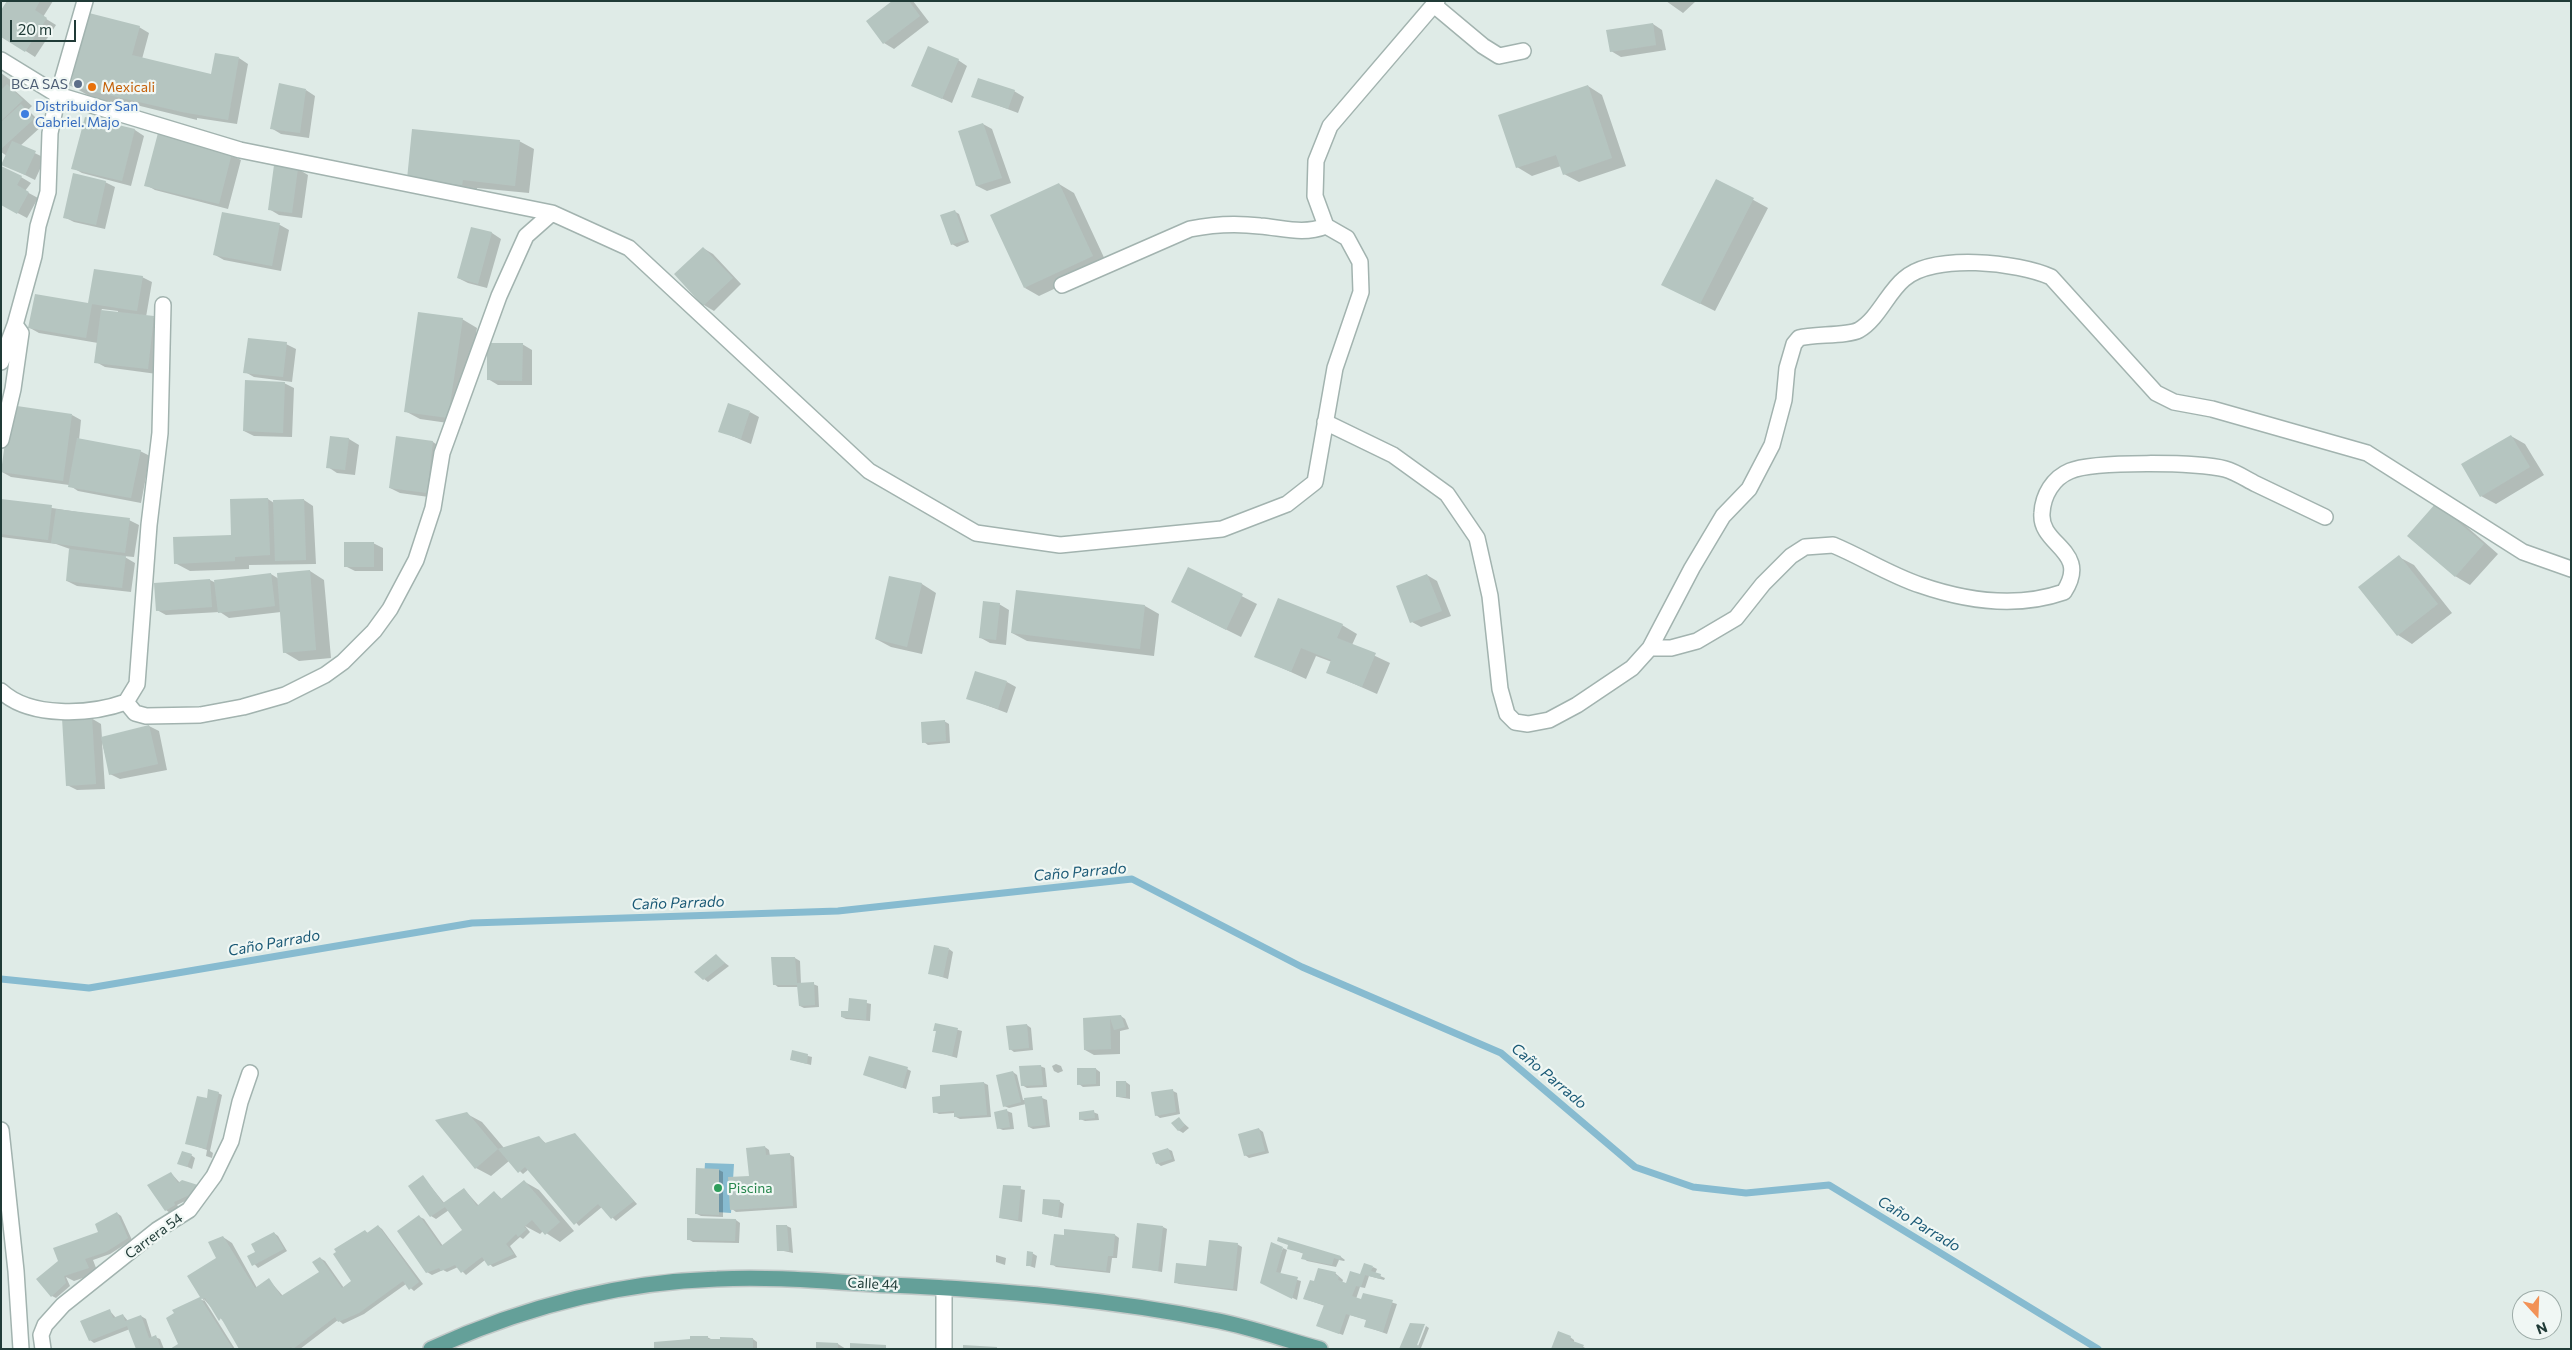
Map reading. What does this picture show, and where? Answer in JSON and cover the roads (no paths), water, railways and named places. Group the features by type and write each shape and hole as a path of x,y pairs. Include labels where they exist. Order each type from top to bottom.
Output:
{"main road":[{"name":"Calle 44","path":"432,1349 496,1322 546,1306 596,1294 674,1282 717,1278 1018,1292 1158,1310 1222,1322 1320,1349"}],"street":[{"path":"1,362 15,325 48,192 50,133 58,95 85,1"},
{"path":"1,60 58,95 240,150 552,213 629,248 869,471 976,533 1060,545 1222,530 1288,504 1315,482 1335,368 1361,292 1360,262 1348,238 1326,226 1315,196 1316,161 1330,126 1436,3 1483,46 1499,56 1524,51"},
{"path":"126,702 136,713 146,716 200,715 243,707 285,695 325,675 348,658 374,631 404,585 422,543 433,508 442,453 498,296 526,236 552,213"},
{"path":"1062,285 1190,229 1211,224 1261,226 1302,232 1326,226"},
{"path":"1325,422 1393,455 1447,494 1477,538 1490,596 1500,689 1507,714 1516,722 1528,724 1549,720 1577,705 1632,668 1650,648 1718,523 1749,489 1772,445 1784,400 1787,368 1794,344 1799,338 1860,330 1892,295 1902,280 1912,272 1945,263 2029,268 2051,277 2156,392 2174,402 2212,409 2367,454 2523,552 2571,569"},
{"path":"1,691 19,704 44,710 96,711 126,702 137,684 149,525 160,433 163,305"},
{"path":"1,440 13,389 21,333 15,325"},
{"path":"1650,648 1671,648 1697,641 1736,618 1763,584 1791,556 1805,547 1818,544 1832,545 1920,585 1986,601 2026,601 2064,592 2071,580 2072,567 2060,546 2047,535 2041,516 2045,497 2054,482 2070,471 2088,467 2186,463 2226,469 2325,517"},
{"name":"Carrera 54","path":"43,1349 41,1334 63,1305 157,1230 189,1210 214,1176 231,1141 240,1102 250,1073"},
{"path":"1,1130 16,1271 21,1349"},
{"path":"944,1288 944,1349"}],"water":[{"name":"Piscina","path":"705,1163 734,1164 731,1213 702,1211"}],"waterway":[{"name":"Caño Parrado","path":"1,979 89,988 472,923 838,911 1132,879 1302,967 1501,1053 1635,1167 1693,1187 1746,1193 1829,1185 2098,1349"}],"place":[{"name":"BCA SAS","path":"78,84"},
{"name":"Mexicali","path":"92,87"},
{"name":"Distribuidor San Gabriel. Majo","path":"25,114"},
{"name":"Piscina","path":"718,1188"}]}
